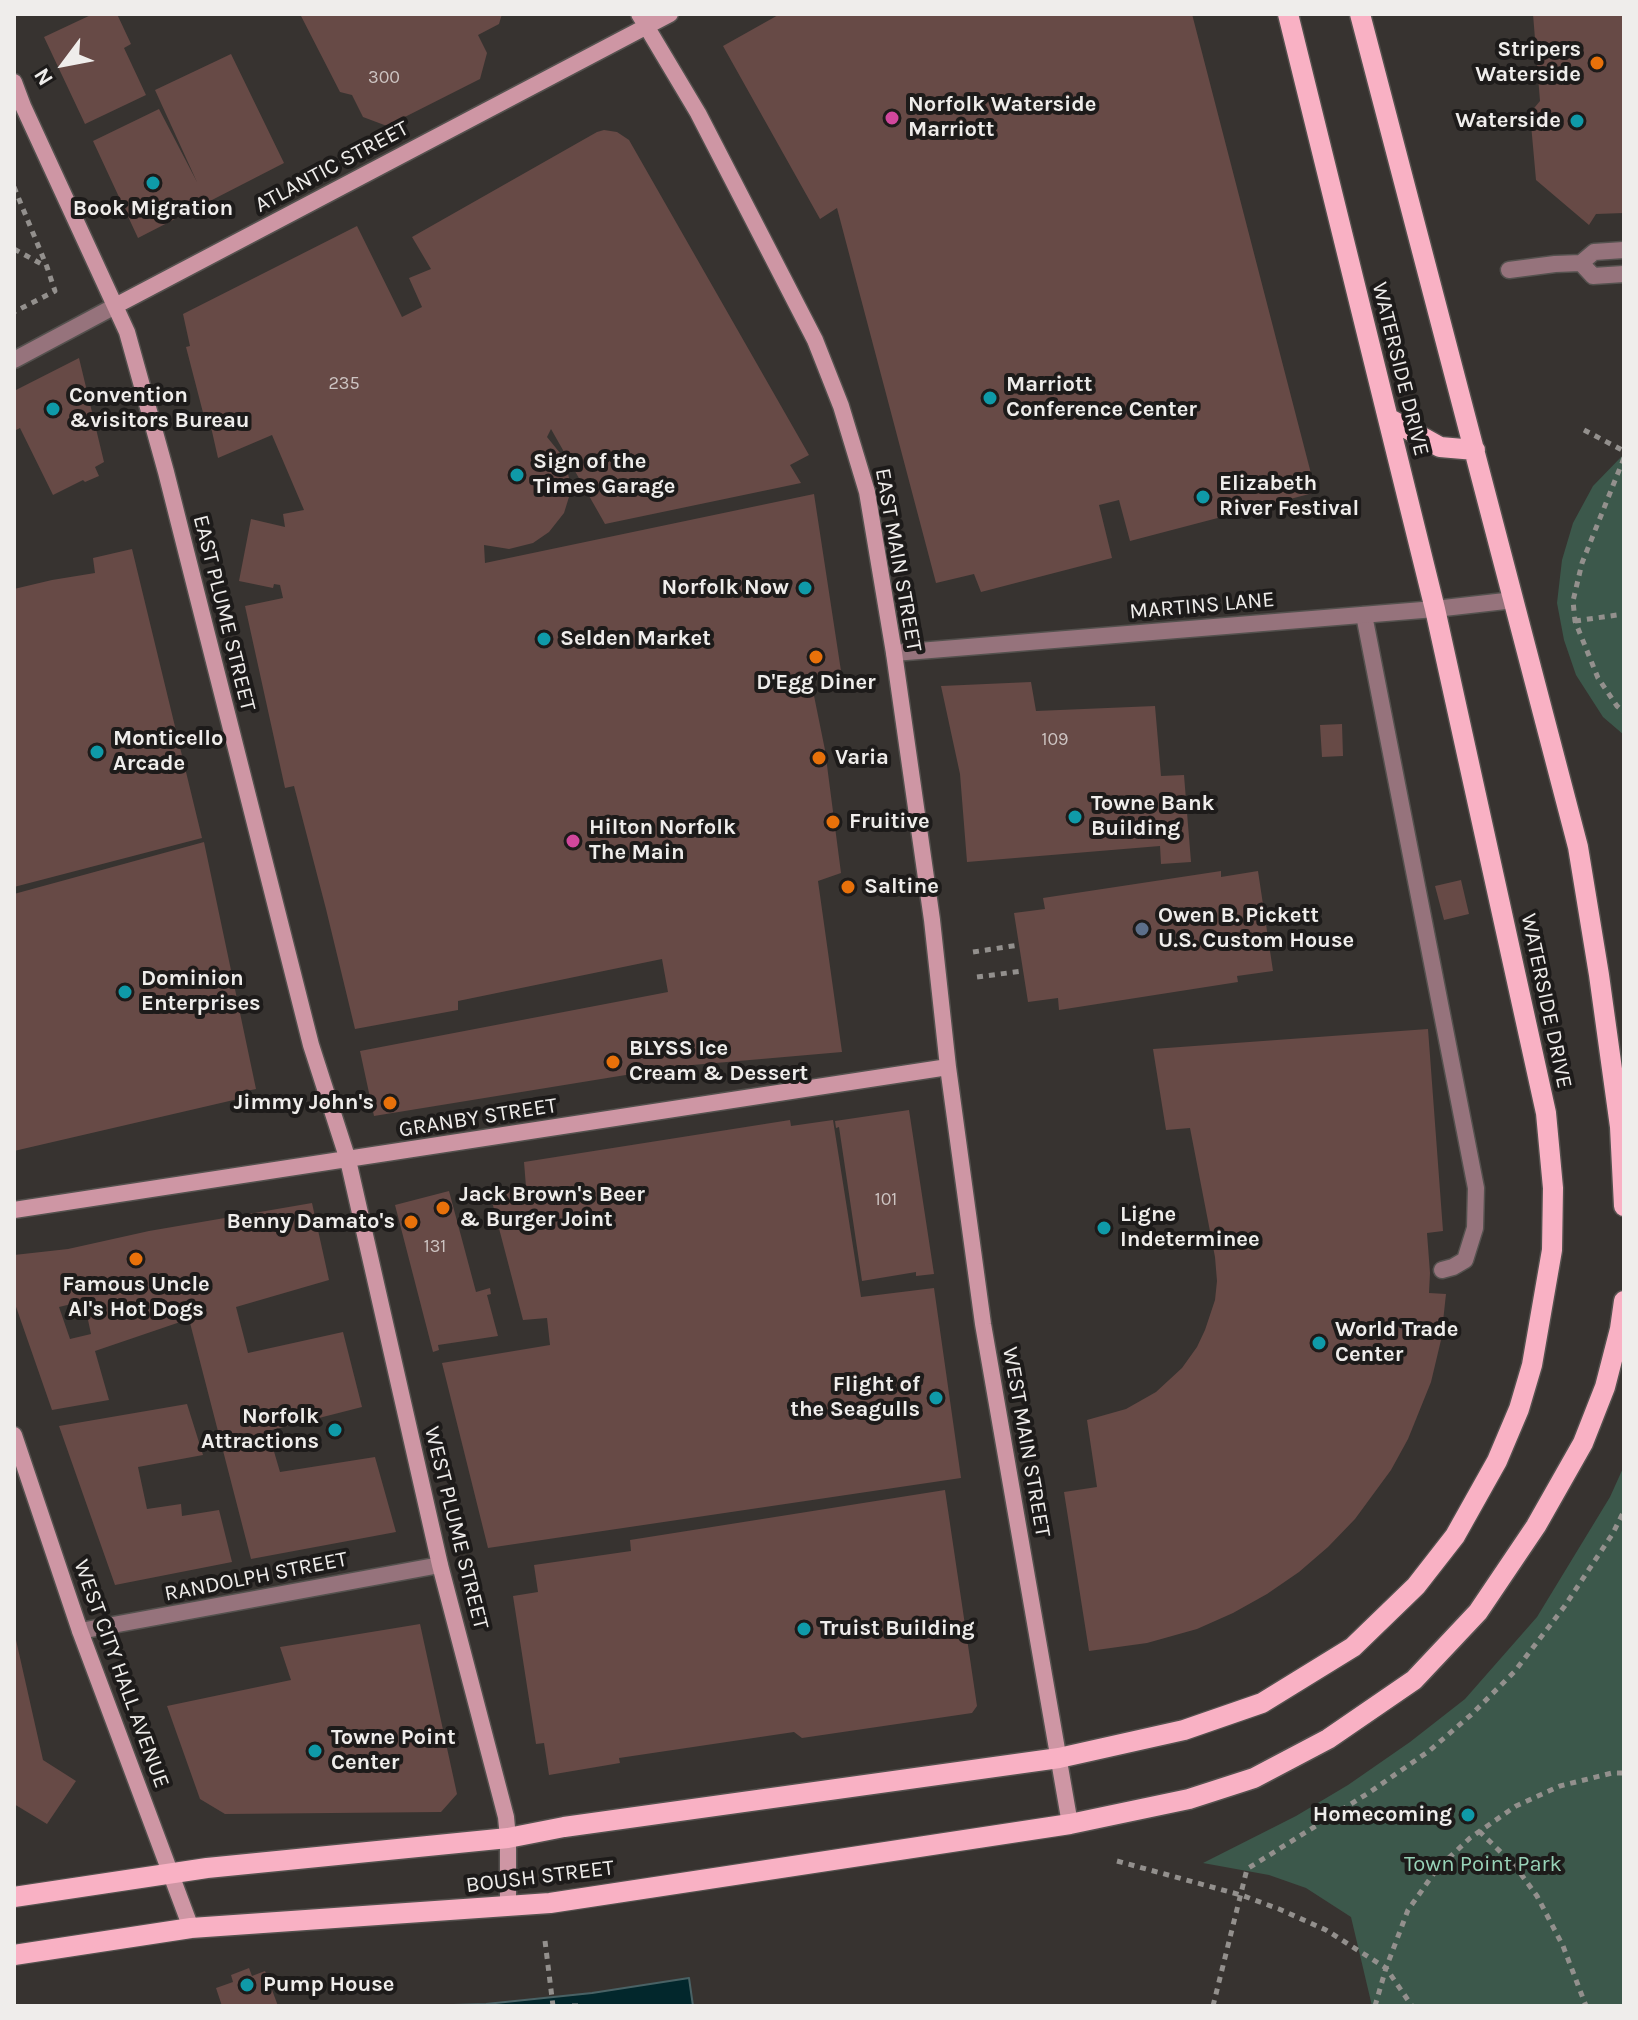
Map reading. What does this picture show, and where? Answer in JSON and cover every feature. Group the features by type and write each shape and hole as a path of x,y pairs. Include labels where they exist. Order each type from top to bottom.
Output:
{"main road":[{"name":"WATERSIDE DRIVE","path":"1059,1758 1184,1730 1262,1703 1353,1647 1416,1586 1455,1536 1497,1461 1519,1409 1532,1365 1552,1250 1553,1188 1543,1098 1435,609 1288,14"},
{"path":"1360,14 1578,847 1620,1127 1624,1206"},
{"path":"1388,418 1440,447 1475,450"},
{"path":"1070,1824 1189,1799 1254,1778 1328,1739 1414,1680 1478,1612 1536,1526 1583,1443 1605,1387 1624,1301"},
{"name":"BOUSH STREET","path":"14,1897 170,1873 508,1838 564,1827 1059,1758"},
{"name":"BOUSH STREET","path":"14,1955 191,1928 550,1903 1070,1824"}],"street":[{"name":"ATLANTIC STREET","path":"14,360 643,21 670,14"},
{"name":"EAST MAIN STREET","path":"643,21 698,113 807,326 841,406 867,492 894,653 932,920 948,1067"},
{"name":"EAST PLUME STREET","path":"15,86 127,332 166,472 311,1045 348,1160"},
{"path":"1509,270 1581,263 1594,252 1624,250"},
{"path":"1581,263 1593,276 1624,274"},
{"name":"MARTINS LANE","path":"894,653 1514,600"},
{"path":"1364,615 1476,1188 1475,1228 1465,1260 1442,1270"},
{"name":"GRANBY STREET","path":"14,1210 948,1067"},
{"name":"WEST MAIN STREET","path":"948,1067 983,1324 1070,1824"},
{"name":"WEST PLUME STREET","path":"348,1160 440,1565 506,1817 508,1907"},
{"name":"WEST CITY HALL AVENUE","path":"14,1435 19,1466 191,1928"},
{"name":"RANDOLPH STREET","path":"80,1631 440,1565"}],"path":[{"path":"14,187 55,291 14,312"},
{"path":"14,249 47,267"},
{"path":"1584,430 1624,451"},
{"path":"1624,458 1582,563 1573,601 1575,621 1598,678 1624,712"},
{"path":"1575,621 1624,614"},
{"path":"973,952 1019,945"},
{"path":"977,977 1023,971"},
{"path":"1213,2006 1247,1869 1370,1792 1429,1751 1472,1714 1515,1671 1564,1607 1624,1511"},
{"path":"1375,2006 1408,1910 1437,1869 1479,1831 1516,1806 1560,1786 1624,1773"},
{"path":"1479,1831 1515,1866 1537,1896 1563,1946 1586,2006"},
{"path":"1117,1861 1241,1895 1326,1930 1386,1968 1412,2006"},
{"path":"545,1941 553,2006"},
{"path":"572,2006 579,2006"}],"green space":[{"path":"1624,454 1624,735 1603,717 1576,675 1564,640 1557,603 1562,560 1573,523 1593,486"},
{"name":"Town Point Park","path":"1624,1466 1624,2006 1372,2006 1351,1917 1306,1888 1269,1875 1203,1863 1296,1816 1348,1785 1465,1699 1537,1617 1610,1497"}],"water":[{"path":"689,1978 693,2006 420,2006 486,2004 592,1993"}],"building":[{"path":"93,14 117,14 131,44 124,48 146,95 85,124 44,37"},
{"path":"300,14 502,14 499,24 478,35 487,53 480,79 387,126 363,117 352,95 340,92"},
{"path":"780,14 1192,14 1315,489 1311,490 1313,493 1130,541 1119,500 1099,505 1112,558 981,592 974,574 936,583 837,208 820,219 723,46"},
{"name":"Waterside","path":"1533,14 1624,14 1624,213 1596,214 1589,225 1536,180 1530,113 1540,101"},
{"path":"231,54 284,163 138,238 93,141 159,109 197,182 155,90"},
{"path":"604,130 617,132 629,140 809,455 790,465 801,483 605,524 551,429 547,437 564,458 569,478 569,497 564,513 549,532 533,543 509,549 484,545 485,563 814,494 841,671 810,676 825,750 841,873 818,881 842,1052 681,1066 374,1116 360,1051 668,992 662,959 458,1001 458,1010 355,1029 294,786 285,788 245,606 283,598 280,585 274,584 273,588 239,581 251,519 285,527 283,514 304,510 272,435 218,458 186,347 190,346 183,314 357,226 402,317 422,307 409,278 431,269 412,237"},
{"name":"Convention &visitors Bureau","path":"79,358 104,462 95,467 99,476 85,482 83,480 53,495 20,428 14,431 14,391"},
{"name":"Monticello Arcade","path":"132,549 202,838 14,887 14,589 95,573 93,558"},
{"path":"1031,682 1036,711 1155,706 1161,776 1184,775 1191,862 1161,864 1160,846 967,862 960,774 941,686"},
{"path":"1342,724 1343,756 1322,757 1320,725"},
{"name":"Dominion Enterprises","path":"204,842 256,1089 237,1093 238,1099 14,1151 14,894"},
{"name":"Owen B. Pickett U.S. Custom House","path":"1221,871 1221,877 1258,871 1273,971 1237,976 1238,982 1059,1010 1058,998 1028,1002 1014,913 1045,909 1043,898"},
{"path":"1461,880 1469,914 1444,920 1435,886"},
{"name":"World Trade Center","path":"1428,1029 1443,1231 1427,1233 1429,1293 1446,1294 1441,1340 1431,1382 1408,1439 1391,1470 1355,1519 1299,1572 1267,1594 1197,1629 1147,1643 1089,1651 1064,1492 1097,1487 1087,1420 1126,1409 1156,1392 1182,1368 1197,1347 1215,1300 1215,1257 1190,1128 1166,1130 1153,1049"},
{"path":"909,1110 934,1274 916,1276 916,1272 862,1281 839,1127 836,1128 835,1121"},
{"path":"790,1120 791,1126 833,1120 861,1297 934,1288 961,1478 488,1548 442,1363 550,1345 547,1318 523,1320 490,1194 526,1187 524,1162"},
{"path":"449,1191 476,1292 490,1288 491,1294 487,1295 498,1336 438,1345 439,1350 433,1352 395,1205"},
{"path":"312,1203 329,1280 236,1307 248,1353 343,1332 362,1407 268,1431 280,1472 375,1457 396,1532 251,1559 189,1319 95,1351 109,1400 52,1410 14,1301 14,1255 68,1249 149,1231","holes":["84,1301 91,1334 70,1339 59,1307"]},
{"path":"187,1404 203,1455 138,1467 147,1509 181,1504 182,1516 219,1510 232,1562 115,1585 59,1426"},
{"name":"Truist Building","path":"945,1490 977,1706 972,1713 802,1738 794,1732 619,1758 620,1763 549,1775 544,1743 536,1744 513,1596 538,1592 534,1565 631,1551 630,1540"},
{"name":"Towne Point Center","path":"420,1624 457,1794 441,1812 225,1814 200,1799 167,1706 291,1680 280,1647"},
{"path":"14,1631 43,1760 76,1781 47,1824 14,1804"},
{"name":"Pump House","path":"249,1968 252,1976 265,1971 278,2006 222,2006 216,1988 233,1982 231,1975"}],"place":[{"name":"Stripers Waterside","path":"1597,63"},
{"name":"Norfolk Waterside Marriott","path":"892,118"},
{"name":"Waterside","path":"1577,121"},
{"name":"Book Migration","path":"153,183"},
{"name":"Marriott Conference Center","path":"990,398"},
{"name":"Convention &visitors Bureau","path":"53,409"},
{"name":"Sign of the Times Garage","path":"517,475"},
{"name":"Elizabeth River Festival","path":"1203,497"},
{"name":"Norfolk Now","path":"805,588"},
{"name":"Selden Market","path":"544,639"},
{"name":"D'Egg Diner","path":"816,657"},
{"name":"Monticello Arcade","path":"97,752"},
{"name":"Varia","path":"819,758"},
{"name":"Towne Bank Building","path":"1075,817"},
{"name":"Fruitive","path":"833,822"},
{"name":"Hilton Norfolk The Main","path":"573,841"},
{"name":"Saltine","path":"848,887"},
{"name":"Owen B. Pickett U.S. Custom House","path":"1142,929"},
{"name":"Dominion Enterprises","path":"125,992"},
{"name":"BLYSS Ice Cream & Dessert","path":"613,1062"},
{"name":"Jimmy John's","path":"390,1103"},
{"name":"Jack Brown's Beer & Burger Joint","path":"443,1208"},
{"name":"Benny Damato's","path":"411,1222"},
{"name":"Ligne Indeterminee","path":"1104,1228"},
{"name":"Famous Uncle Al's Hot Dogs","path":"136,1259"},
{"name":"World Trade Center","path":"1319,1343"},
{"name":"Flight of the Seagulls","path":"936,1398"},
{"name":"Norfolk Attractions","path":"335,1430"},
{"name":"Truist Building","path":"804,1629"},
{"name":"Towne Point Center","path":"315,1751"},
{"name":"Homecoming","path":"1468,1815"},
{"name":"Pump House","path":"247,1985"}]}
